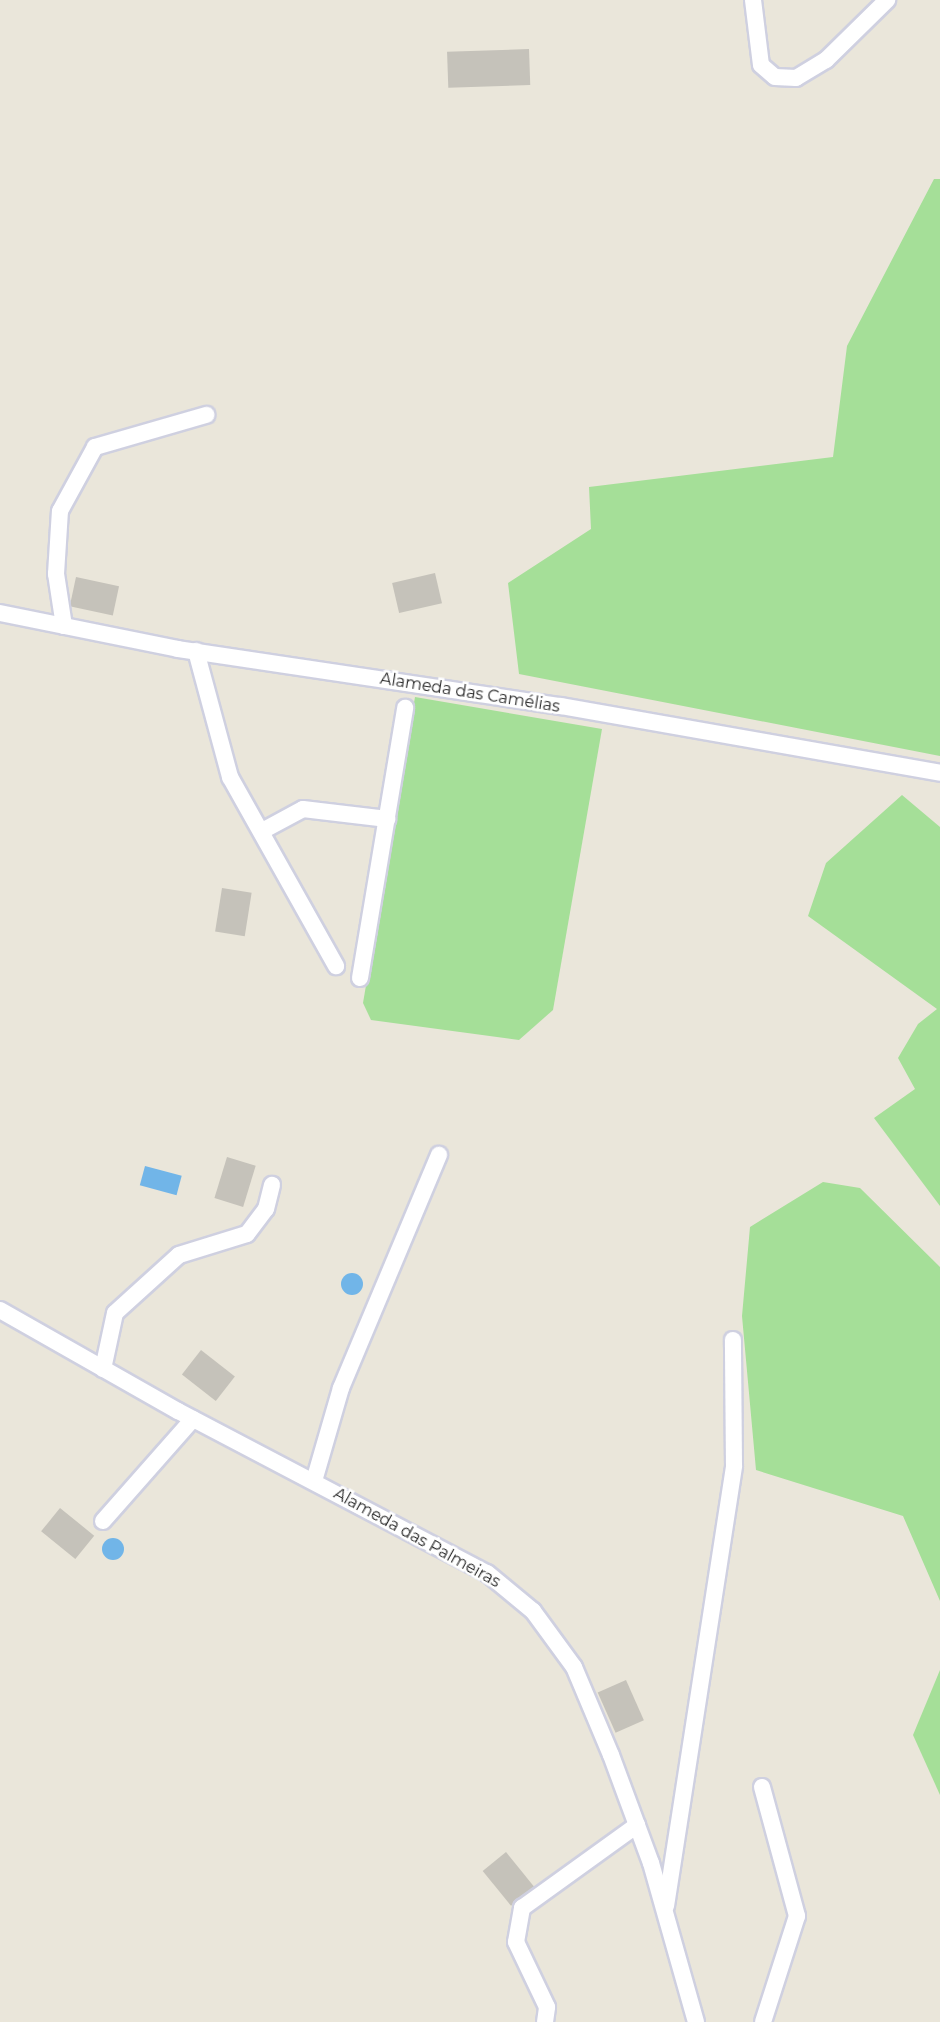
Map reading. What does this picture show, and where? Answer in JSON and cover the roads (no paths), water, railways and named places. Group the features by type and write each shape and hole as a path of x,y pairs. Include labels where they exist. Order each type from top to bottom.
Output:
{"street":[{"path":"753,0 761,64 776,77 796,78 826,60 887,0"},
{"path":"64,626 56,574 60,511 95,447 206,415"},
{"name":"Alameda das Camélias","path":"0,613 196,651 561,706 940,773"},
{"path":"196,651 231,777 264,830 336,966"},
{"path":"360,978 405,708"},
{"path":"264,830 303,809 387,819"},
{"path":"314,1481 341,1388 439,1155"},
{"path":"104,1369 115,1313 179,1255 247,1234 266,1209 272,1185"},
{"name":"Alameda das Palmeiras","path":"1,1312 193,1419 487,1573 546,1625 574,1667 637,1825 665,1910 696,2022"},
{"path":"665,1910 734,1465 733,1340"},
{"path":"103,1521 193,1419"},
{"path":"762,1787 797,1916 764,2022"},
{"path":"545,2022 547,2007 516,1942 522,1908 637,1825"}],"water":[{"path":"145,1166 182,1176 177,1195 140,1185"},
{"path":"348,1273 356,1273 363,1280 363,1288 356,1295 348,1295 341,1288 341,1280"},
{"path":"109,1538 117,1538 124,1545 124,1553 117,1560 109,1560 102,1553 102,1545"}]}
